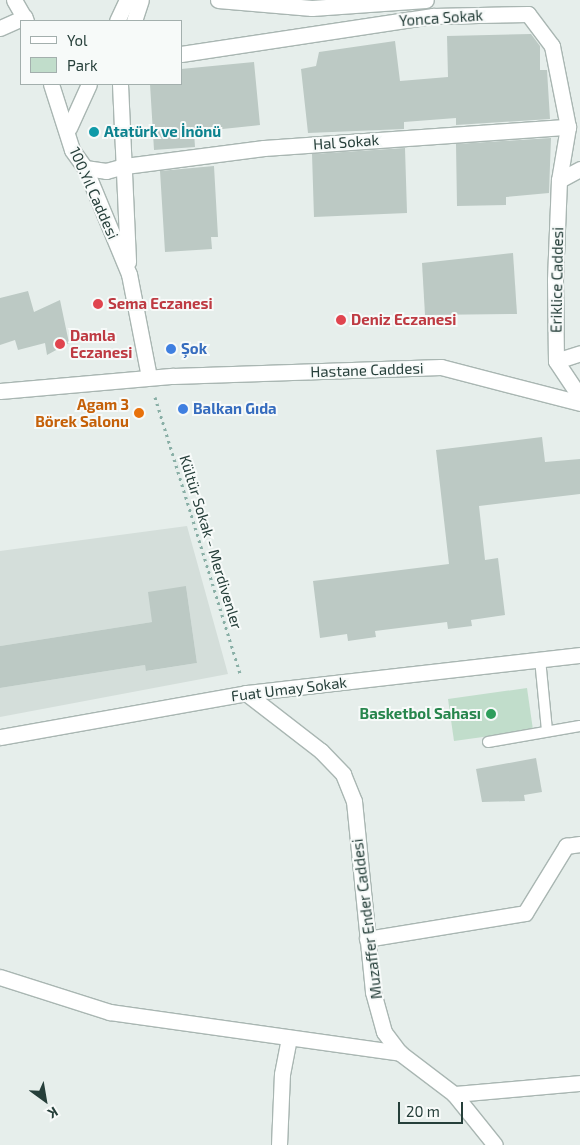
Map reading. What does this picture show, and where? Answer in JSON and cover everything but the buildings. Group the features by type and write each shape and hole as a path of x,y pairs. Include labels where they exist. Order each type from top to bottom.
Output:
{"street":[{"path":"14,0 26,19"},
{"path":"117,20 127,0"},
{"path":"134,20 141,0"},
{"path":"218,0 312,8 426,0"},
{"name":"Yonca Sokak","path":"182,54 433,16 528,14 552,46 568,126 559,180"},
{"path":"0,28 20,21"},
{"name":"100.Yıl Caddesi","path":"51,85 69,128 72,150 86,168 129,274"},
{"path":"69,128 89,85"},
{"name":"100.Yıl Caddesi","path":"120,85 129,274 149,377"},
{"name":"Hal Sokak","path":"86,168 106,171 125,166 264,148 568,126"},
{"path":"559,180 580,168"},
{"name":"Eriklice Caddesi","path":"556,361 559,180"},
{"path":"580,353 556,361 580,397"},
{"name":"Hastane Caddesi","path":"0,391 149,377 442,367 580,402"},
{"name":"Fuat Umay Sokak","path":"0,737 246,693 580,655"},
{"name":"Muzaffer Ender Caddesi","path":"246,693 321,751 343,774 354,801 367,939 384,1032 400,1053 454,1094 495,1145"},
{"path":"367,939 525,913 566,846 580,844"},
{"path":"0,977 110,1012 400,1053"},
{"path":"279,1145 282,1074 289,1038"},
{"path":"454,1094 580,1083"}],"lane":[{"path":"540,659 547,730"},
{"path":"488,742 547,730 580,726"}],"path":[{"name":"Kültür Sokak - Merdivenler","path":"155,397 246,693"}],"shaded area":[{"path":"187,526 228,674 0,717 0,688 145,665 147,671 197,663 186,586 152,622 0,646 0,551"}],"green space":[{"name":"Basketbol Sahası","path":"527,688 533,730 454,741 448,699"}],"place":[{"name":"Atatürk ve İnönü","path":"94,132"},
{"name":"Sema Eczanesi","path":"98,304"},
{"name":"Deniz Eczanesi","path":"341,320"},
{"name":"Damla Eczanesi","path":"60,344"},
{"name":"Şok","path":"171,349"},
{"name":"Balkan Gıda","path":"183,409"},
{"name":"Agam 3 Börek Salonu","path":"139,413"},
{"name":"Basketbol Sahası","path":"491,714"}]}
